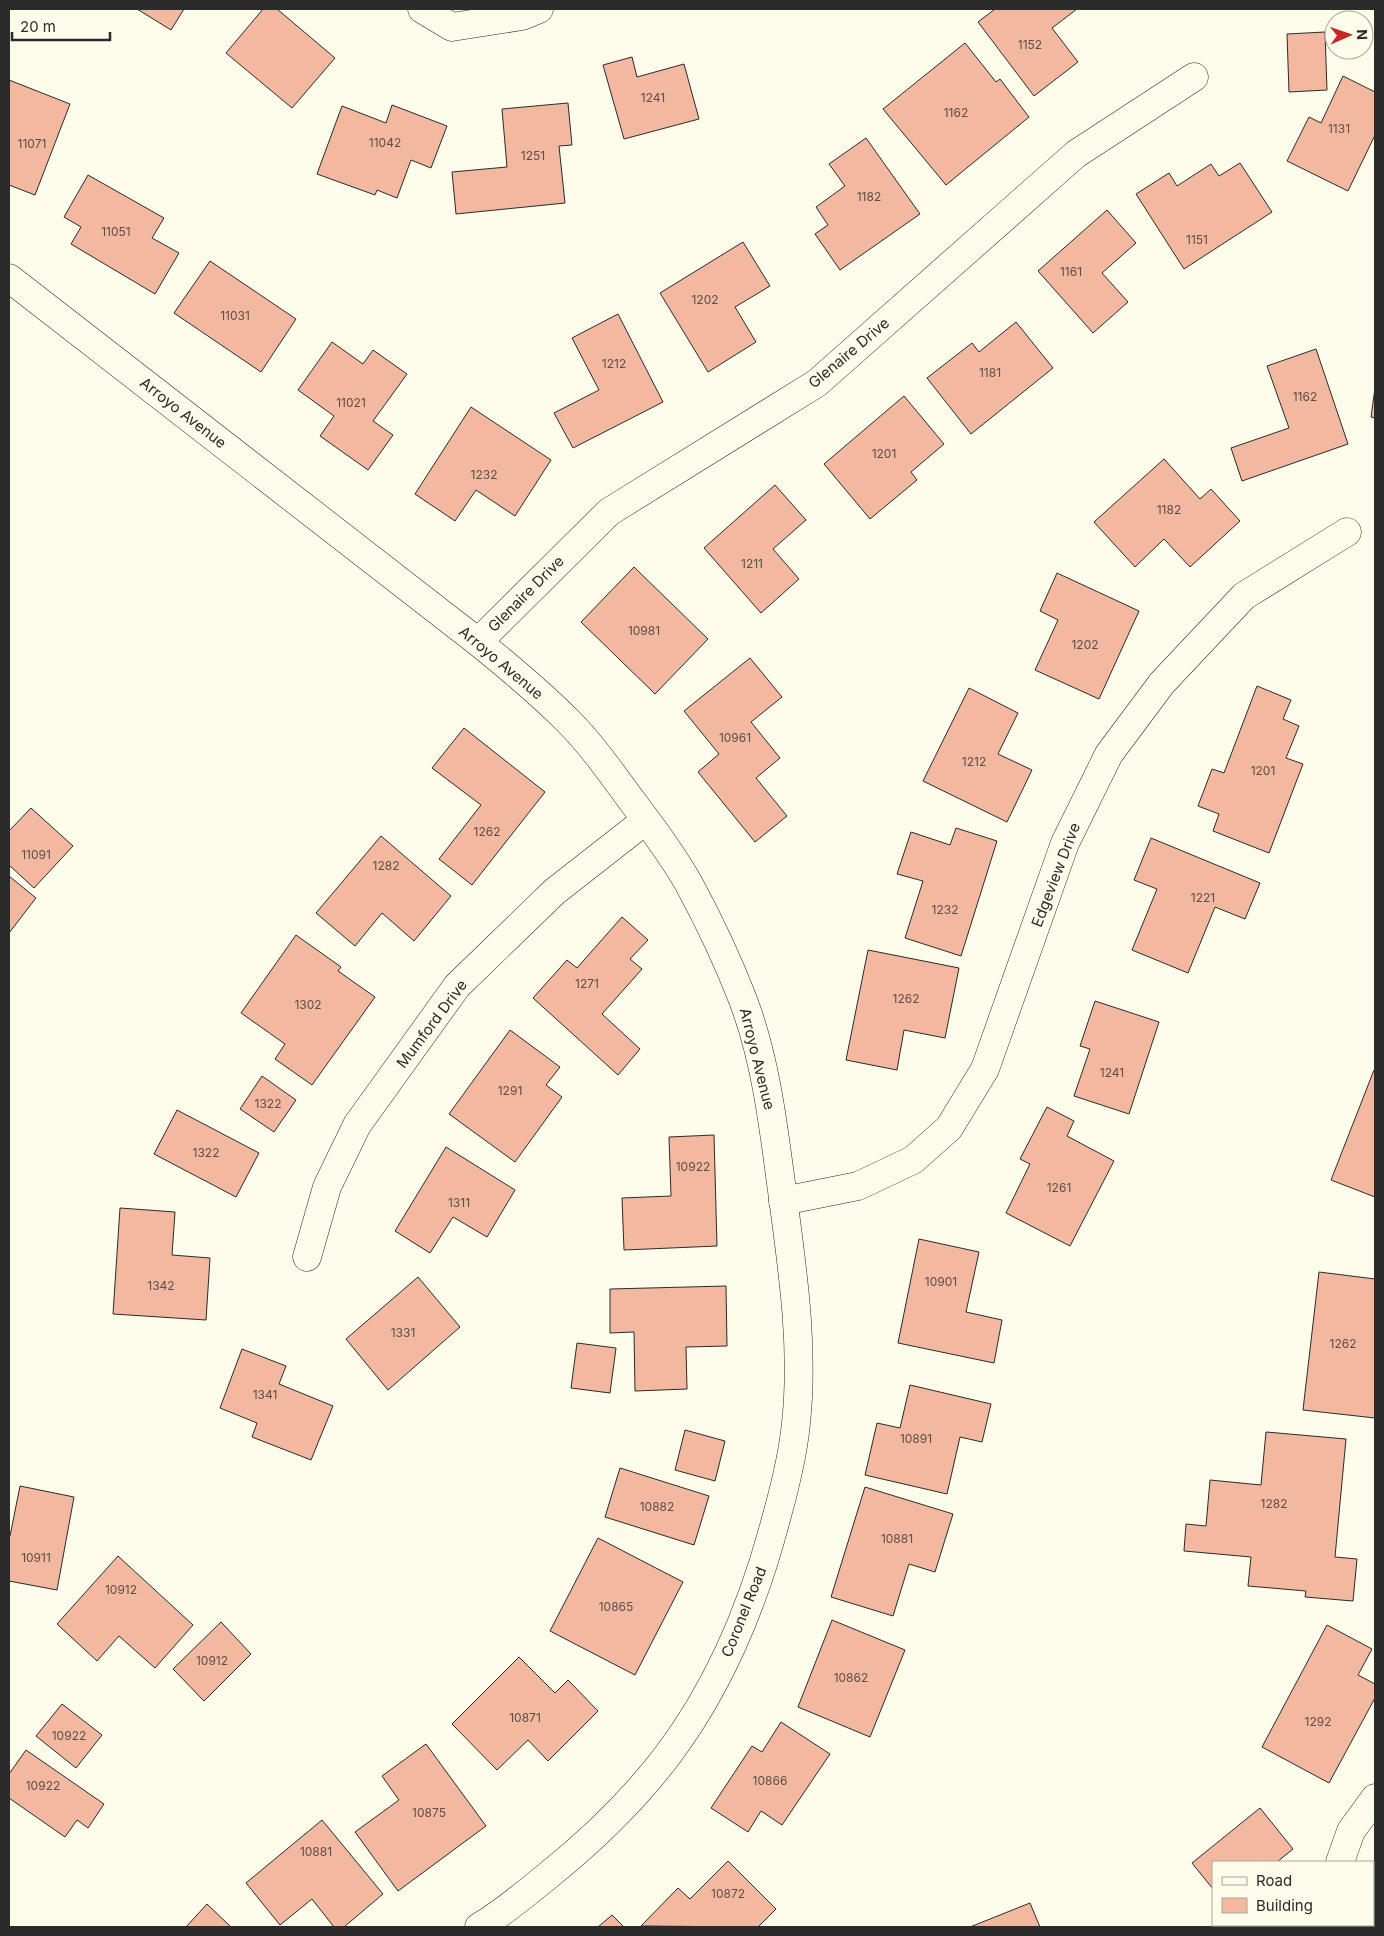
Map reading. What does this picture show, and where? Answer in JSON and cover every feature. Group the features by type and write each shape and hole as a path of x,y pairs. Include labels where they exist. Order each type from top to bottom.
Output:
{"street":[{"path":"422,9 452,27 522,16 540,9"},
{"name":"Glenaire Drive","path":"478,642 609,512 817,383 1076,154 1194,77"},
{"name":"Arroyo Avenue","path":"9,278 478,642 526,681 571,724 610,771 646,820 688,883 743,1002 758,1049 771,1114 783,1201"},
{"name":"Edgeview Drive","path":"783,1201 858,1186 913,1160 949,1128 985,1069 1065,843 1109,754 1162,683 1244,596 1347,532"},
{"name":"Mumford Drive","path":"307,1257 327,1187 357,1125 457,986 554,892 646,820"},
{"name":"Coronel Road","path":"479,1927 497,1916 582,1848 626,1805 668,1756 701,1706 730,1649 754,1594 785,1485 796,1424 798,1344 795,1289 783,1201"},
{"path":"1340,1861 1351,1831 1375,1798"}],"building":[{"path":"137,9 184,9 171,30"},
{"path":"263,9 277,9 335,58 292,108 226,53"},
{"path":"995,9 1077,9 1052,28 1078,62 1034,96 978,22"},
{"path":"1324,32 1327,90 1289,92 1287,34"},
{"path":"965,43 996,82 1000,79 1029,117 946,185 883,109"},
{"path":"632,57 637,77 684,64 699,119 624,139 603,65"},
{"path":"1343,76 1375,92 1375,135 1348,191 1287,161 1309,117 1321,123"},
{"path":"9,80 70,104 35,195 9,185"},
{"path":"568,103 572,145 559,146 565,203 456,214 452,172 507,167 502,109"},
{"path":"392,105 447,126 431,168 411,160 397,198 377,190 375,195 317,174 342,106 386,123"},
{"path":"866,138 920,214 840,270 815,234 828,225 816,207 845,186 829,164"},
{"path":"1240,163 1272,212 1184,269 1136,194 1169,173 1177,186 1211,164 1219,176"},
{"path":"88,175 164,218 152,238 179,253 155,294 71,244 81,227 64,217"},
{"path":"1107,210 1136,243 1102,273 1128,302 1093,333 1038,271"},
{"path":"743,242 770,286 735,307 756,342 708,372 660,293"},
{"path":"210,261 296,319 261,372 174,313"},
{"path":"618,314 663,402 573,448 554,413 599,390 572,338"},
{"path":"1016,322 1053,368 971,434 927,378 972,343 979,352"},
{"path":"332,342 363,364 373,350 407,374 373,421 393,435 368,470 320,436 334,416 298,390"},
{"path":"1316,349 1348,444 1242,481 1231,448 1289,428 1267,366"},
{"path":"1375,388 1375,418 1371,417"},
{"path":"904,396 944,444 911,472 917,480 870,519 824,464"},
{"path":"471,407 551,460 515,516 476,490 455,521 415,494"},
{"path":"1164,459 1200,499 1211,489 1240,521 1190,567 1164,539 1135,567 1094,522"},
{"path":"775,485 806,520 773,549 799,579 761,613 704,548"},
{"path":"634,567 708,639 655,694 581,622"},
{"path":"1057,573 1139,611 1099,699 1035,670 1058,620 1040,611"},
{"path":"750,658 782,697 751,722 780,758 756,778 787,816 755,842 698,772 719,754 684,711"},
{"path":"1257,686 1291,700 1283,719 1299,726 1286,758 1303,764 1269,853 1213,831 1219,814 1198,806 1212,769 1224,773"},
{"path":"969,688 1018,713 998,754 1032,770 1007,822 923,781"},
{"path":"464,728 545,792 472,885 439,859 481,805 432,768"},
{"path":"31,808 73,846 34,888 9,865 9,831"},
{"path":"956,828 997,841 961,956 905,938 923,881 897,874 911,832 950,845"},
{"path":"381,836 451,896 414,941 382,913 355,946 316,913"},
{"path":"1151,838 1260,883 1245,919 1215,907 1188,973 1132,950 1157,889 1134,880"},
{"path":"9,876 36,898 9,933"},
{"path":"622,917 648,940 630,959 642,969 602,1014 640,1049 618,1075 533,998 567,960 577,968"},
{"path":"296,935 341,967 338,971 375,997 312,1085 275,1059 285,1044 241,1013"},
{"path":"868,950 959,968 945,1038 904,1030 897,1070 846,1060"},
{"path":"1095,1001 1159,1022 1129,1114 1074,1096 1090,1049 1080,1046"},
{"path":"510,1030 560,1067 546,1085 562,1097 515,1162 449,1114"},
{"path":"1375,1071 1375,1197 1331,1180"},
{"path":"262,1076 296,1100 274,1132 240,1109"},
{"path":"1047,1107 1074,1121 1067,1136 1114,1161 1070,1246 1006,1213 1030,1164 1020,1159"},
{"path":"177,1110 259,1153 236,1197 154,1154"},
{"path":"714,1135 717,1246 624,1250 622,1198 671,1196 669,1137"},
{"path":"446,1147 515,1190 487,1237 453,1217 430,1253 395,1231"},
{"path":"120,1208 175,1212 172,1255 210,1258 206,1320 113,1314"},
{"path":"919,1239 979,1252 966,1312 1002,1320 994,1363 898,1343"},
{"path":"1319,1272 1375,1279 1375,1418 1303,1410"},
{"path":"418,1277 460,1327 388,1390 346,1339"},
{"path":"726,1286 727,1346 686,1347 687,1389 635,1391 634,1332 610,1333 610,1289"},
{"path":"577,1343 616,1348 610,1393 571,1388"},
{"path":"242,1349 286,1366 279,1384 333,1406 311,1460 252,1437 257,1423 220,1408"},
{"path":"910,1385 991,1404 982,1442 960,1437 947,1494 865,1475 877,1423 900,1428"},
{"path":"685,1430 725,1441 715,1481 675,1470"},
{"path":"1266,1432 1346,1439 1335,1557 1357,1559 1353,1601 1305,1597 1306,1591 1248,1586 1251,1557 1184,1551 1186,1524 1206,1526 1210,1480 1261,1485"},
{"path":"620,1468 709,1496 694,1545 605,1517"},
{"path":"20,1486 74,1497 57,1590 9,1581 9,1536"},
{"path":"865,1487 953,1514 935,1572 909,1564 893,1616 831,1597"},
{"path":"598,1538 683,1582 635,1675 550,1631"},
{"path":"118,1556 193,1625 155,1668 119,1636 97,1661 57,1624"},
{"path":"832,1620 905,1650 870,1737 798,1707"},
{"path":"221,1622 251,1654 204,1701 173,1669"},
{"path":"1327,1625 1372,1649 1358,1675 1375,1684 1375,1698 1329,1783 1262,1747"},
{"path":"519,1657 555,1693 568,1680 598,1711 548,1761 528,1740 497,1770 452,1724"},
{"path":"62,1704 102,1735 76,1768 36,1736"},
{"path":"781,1722 830,1754 782,1825 761,1811 748,1832 711,1808 752,1746 762,1752"},
{"path":"426,1744 486,1826 398,1891 355,1832 399,1800 382,1776"},
{"path":"26,1750 104,1804 88,1828 77,1820 65,1837 9,1798 9,1774"},
{"path":"1260,1808 1293,1849 1278,1861 1212,1861 1212,1888 1192,1863"},
{"path":"322,1820 383,1894 344,1927 334,1927 312,1899 280,1925 246,1883"},
{"path":"728,1861 776,1909 758,1927 641,1926 678,1888 690,1899"},
{"path":"1030,1903 1040,1927 970,1927"},
{"path":"207,1904 231,1927 186,1927"},
{"path":"612,1915 624,1927 598,1927"}]}
